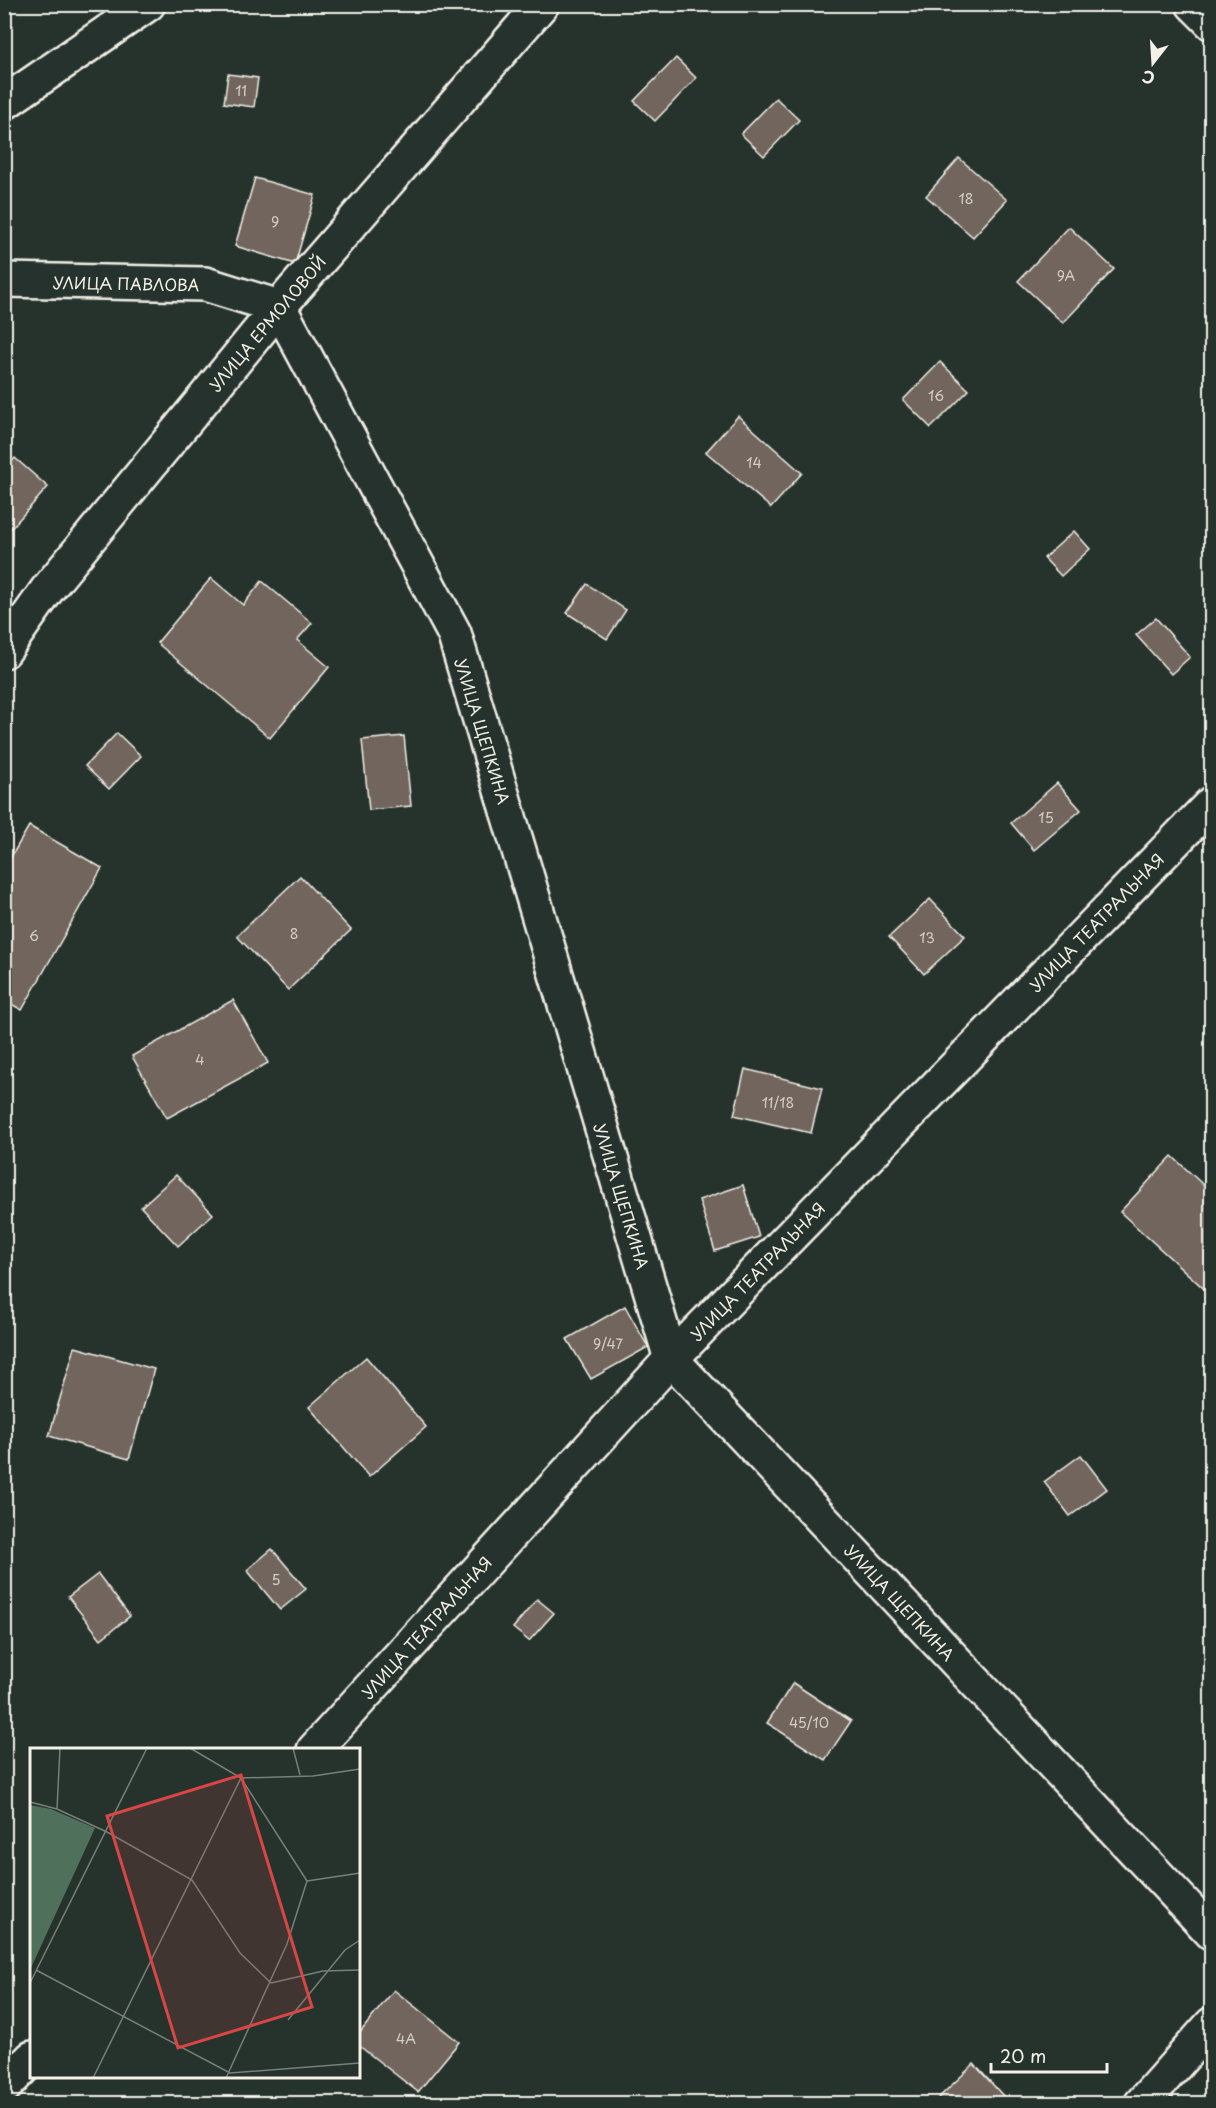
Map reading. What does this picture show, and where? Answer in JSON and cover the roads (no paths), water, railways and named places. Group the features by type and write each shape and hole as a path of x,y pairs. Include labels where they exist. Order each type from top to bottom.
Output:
{"street":[{"path":"4,103 148,4"},
{"name":"УЛИЦА ЕРМОЛОВОЙ","path":"4,651 47,590 279,307 542,4"},
{"path":"1193,4 1212,23"},
{"name":"УЛИЦА ПАВЛОВА","path":"4,280 205,284 279,307"},
{"name":"УЛИЦА ЩЕПКИНА","path":"279,307 454,633 671,1359 1212,1933"},
{"name":"УЛИЦА ТЕАТРАЛЬНАЯ","path":"315,1748 671,1359 1212,803"},
{"path":"1141,2103 1212,2024"},
{"path":"10,2088 30,2061"}]}
